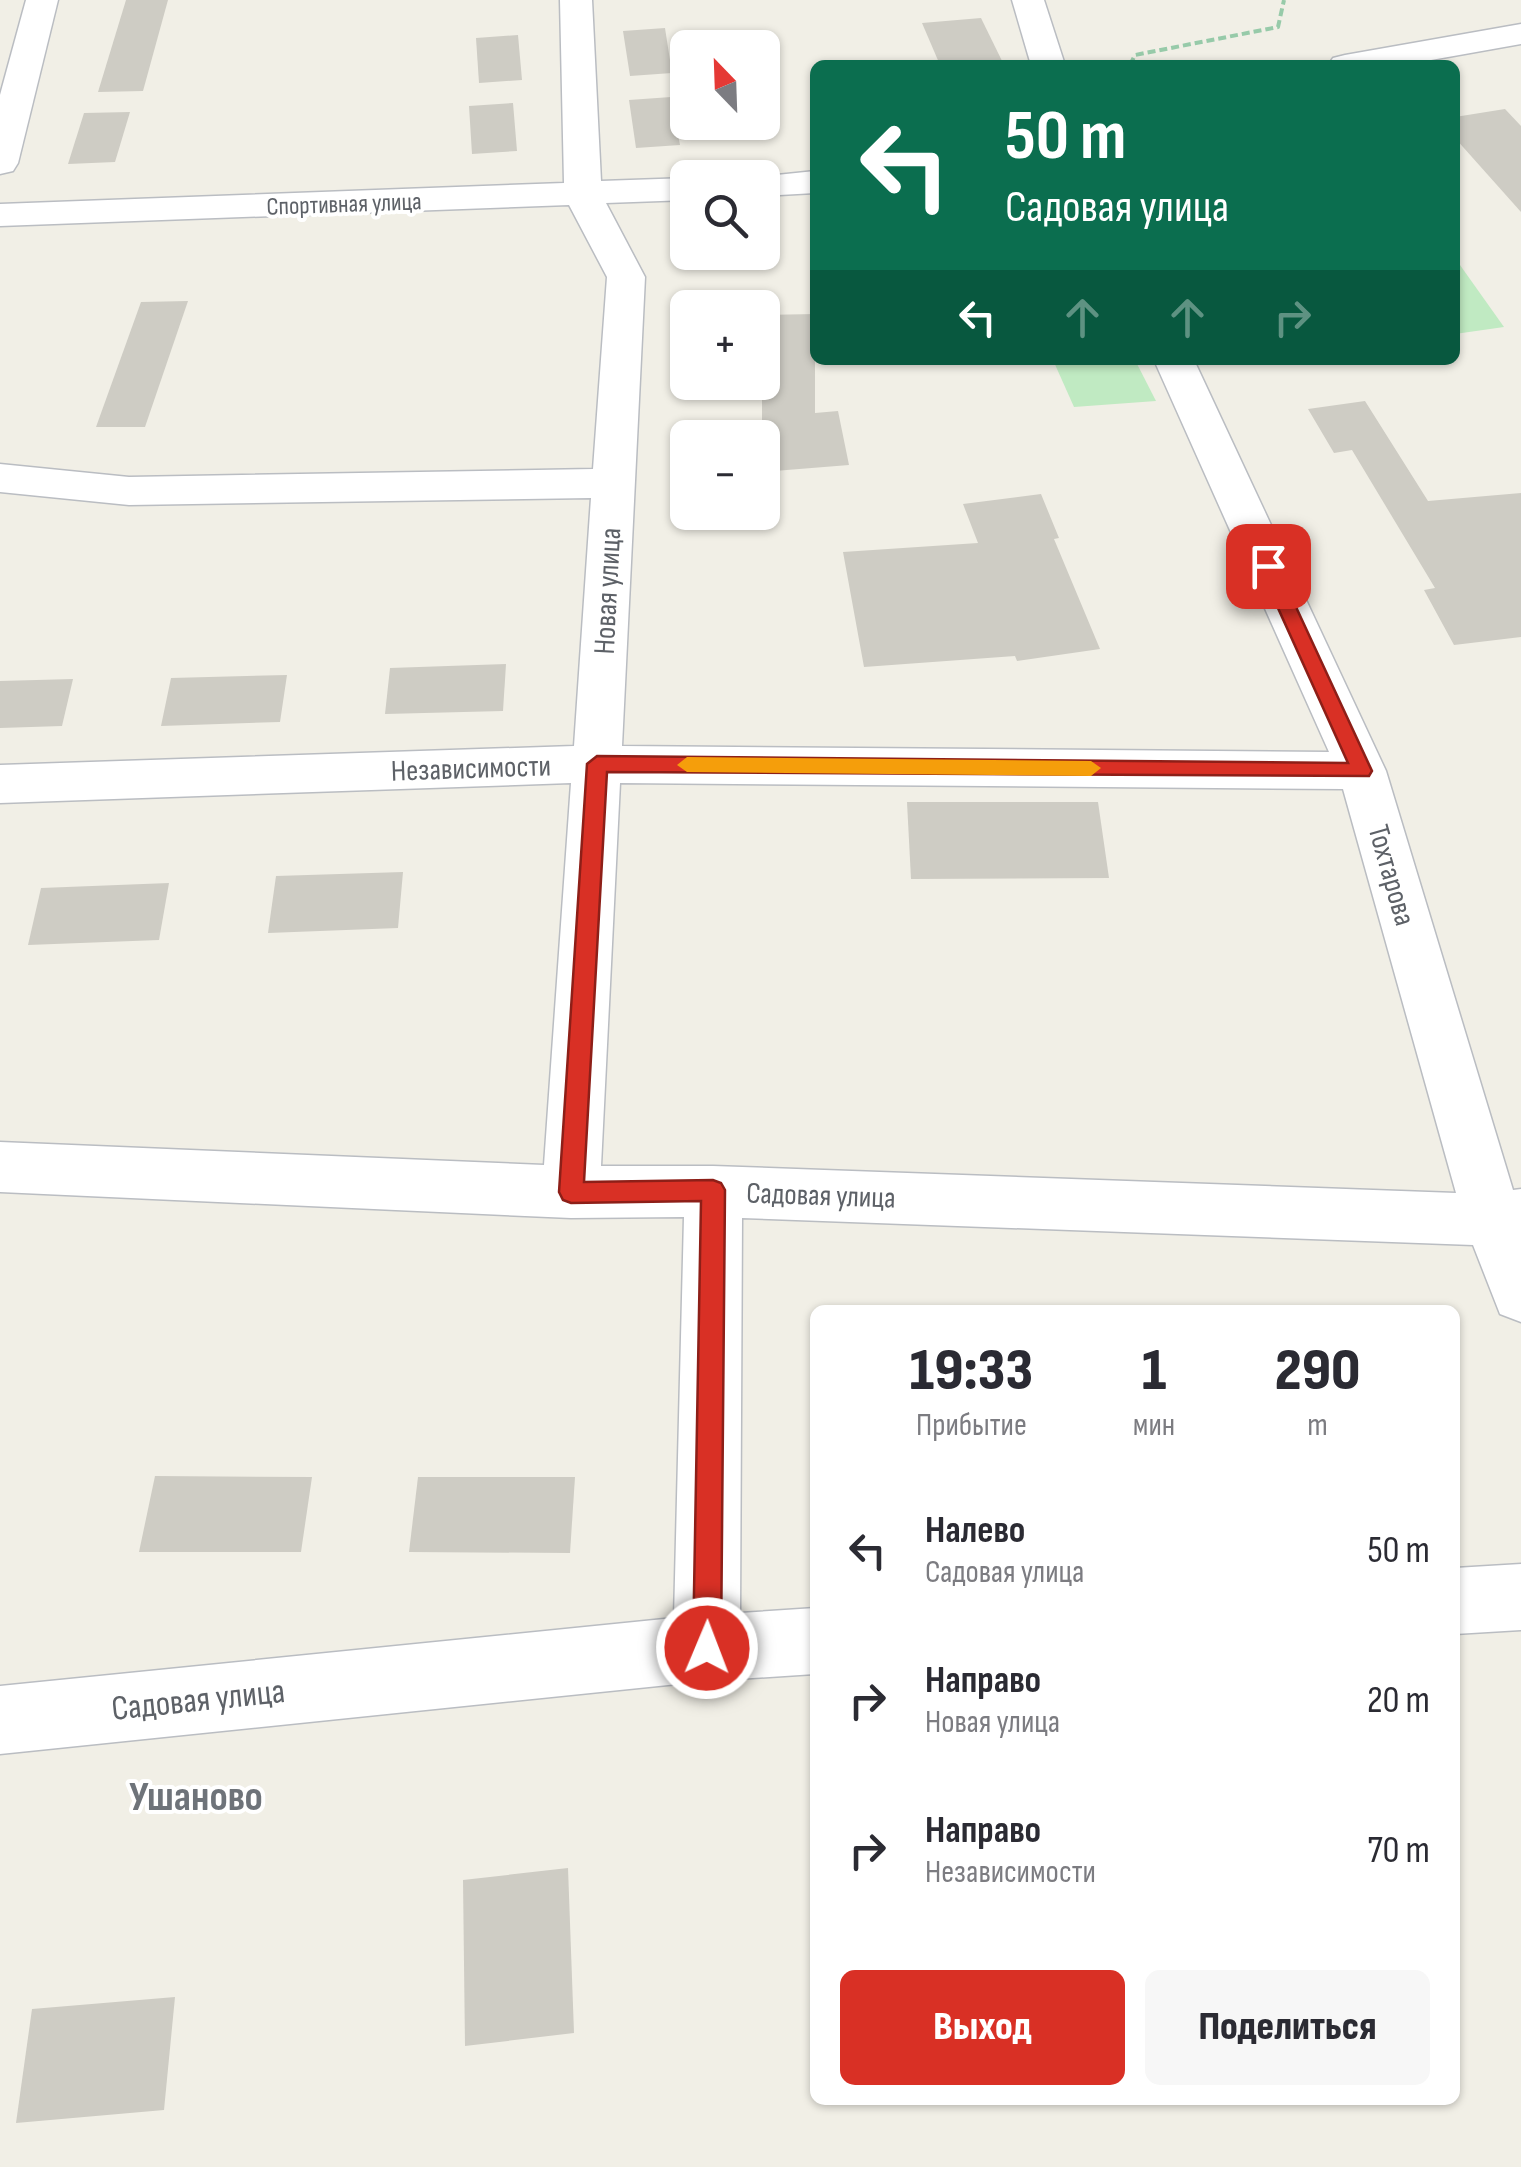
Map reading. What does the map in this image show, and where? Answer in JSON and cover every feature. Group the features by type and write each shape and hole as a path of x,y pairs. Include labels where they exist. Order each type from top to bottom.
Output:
{"street":[{"path":"0,162 42,0"},
{"name":"Новая улица","path":"571,1192 626,277 583,195 576,0"},
{"path":"1028,0 1046,60"},
{"path":"1373,60 1521,34"},
{"path":"780,184 810,182"},
{"name":"Спортивная улица","path":"0,215 670,190"},
{"name":"Тохтарова","path":"1176,365 1362,771 1507,1217 1521,1296"},
{"path":"0,478 128,491 614,483"},
{"name":"Независимости","path":"0,784 597,764 1362,771"},
{"name":"Садовая улица","path":"0,1167 571,1192 713,1190 1507,1217"},
{"path":"707,1648 713,1190"},
{"path":"1460,1601 1521,1597"},
{"name":"Садовая улица","path":"0,1720 707,1648 810,1641"}],"path":[{"path":"1132,60 1135,55 1278,27 1284,0"}],"green space":[{"path":"1460,265 1504,327 1460,333"},
{"path":"1055,365 1138,365 1156,401 1074,407"}],"building":[{"path":"126,0 168,0 143,91 98,92"},
{"path":"981,18 1002,60 938,60 922,23"},
{"path":"665,28 670,73 630,76 623,31"},
{"path":"518,35 522,80 479,83 476,38"},
{"path":"670,97 670,140 679,140 680,145 636,148 629,100"},
{"path":"513,103 517,151 472,154 469,106"},
{"path":"1505,109 1521,126 1521,212 1460,144 1460,116"},
{"path":"130,112 115,162 68,164 84,113"},
{"path":"188,301 145,427 96,427 141,302"},
{"path":"810,314 815,413 838,411 849,465 780,471 780,420 762,420 762,400 780,400 780,315"},
{"path":"1365,401 1428,501 1521,493 1521,637 1454,645 1424,590 1435,588 1352,450 1334,453 1308,409"},
{"path":"1041,494 1059,538 1054,539 1100,649 1017,661 1015,656 864,667 843,552 978,543 963,504"},
{"path":"506,664 503,711 385,714 390,668"},
{"path":"287,675 280,722 161,726 171,678"},
{"path":"73,679 62,726 0,728 0,681"},
{"path":"907,802 1098,802 1109,878 911,879"},
{"path":"403,872 398,928 268,933 276,876"},
{"path":"169,883 159,940 28,945 41,888"},
{"path":"155,1476 312,1477 301,1552 139,1552"},
{"path":"418,1477 575,1477 570,1553 409,1552"},
{"path":"568,1868 574,2033 465,2046 463,1880"},
{"path":"175,1997 164,2110 16,2123 32,2009"}],"slow traffic":[{"path":"687,765 1091,768"}],"district":[{"name":"Ушаново","path":"196,1795"}],"route":[{"path":"707,1648 713,1190 571,1192 597,764 1362,771 1268,566"}]}
